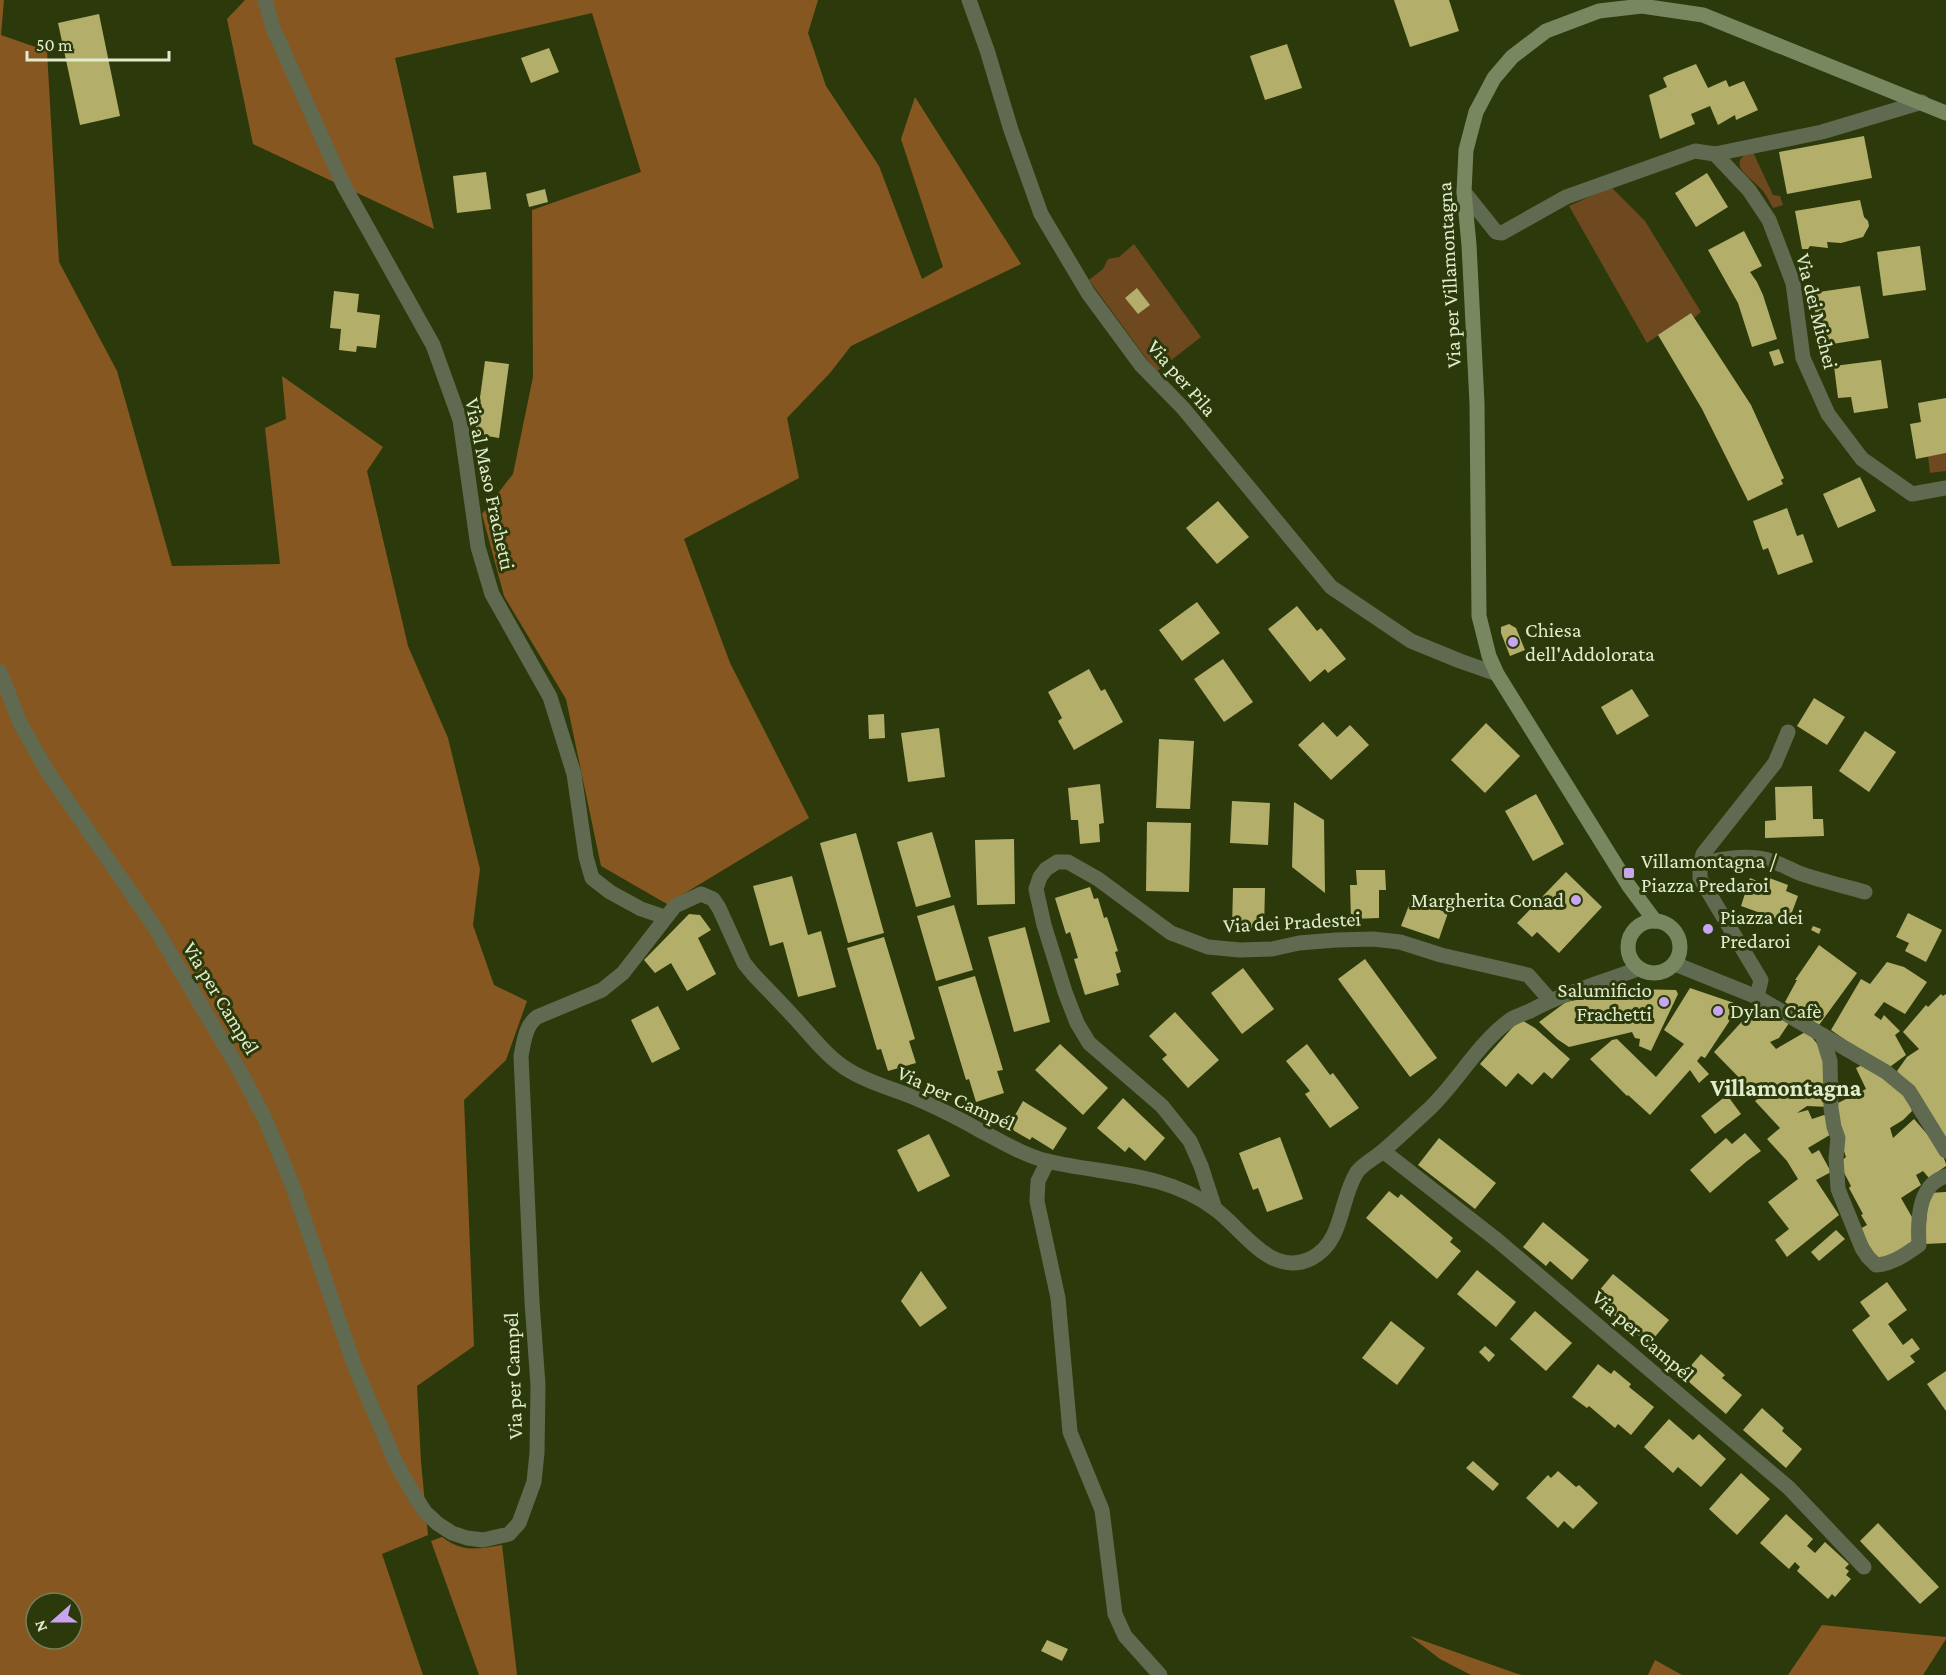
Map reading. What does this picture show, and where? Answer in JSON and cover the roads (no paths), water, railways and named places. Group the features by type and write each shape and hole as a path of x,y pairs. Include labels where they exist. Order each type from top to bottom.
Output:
{"street":[{"name":"Via al Maso Frachetti","path":"265,0 273,28 343,184 433,345 460,420 478,547 492,594 550,698 574,774 586,856 592,878 610,892 641,909 665,917"},
{"name":"Via per Pila","path":"969,0 1041,214 1088,293 1141,365 1183,408 1331,587 1412,641 1497,674"},
{"name":"Via per Villamontagna","path":"1655,921 1629,886 1497,674 1489,656 1479,616 1477,403 1464,192 1466,150 1476,112 1494,78 1512,57 1546,31 1599,11 1642,6 1703,15 1946,112"},
{"path":"1464,192 1496,232 1502,233 1566,198 1695,151 1715,154 1822,132 1922,102"},
{"name":"Via dei Michei","path":"1715,154 1749,190 1769,220 1793,283 1803,358 1828,414 1862,459 1912,494 1946,488"},
{"name":"Via per Campél","path":"0,672 21,725 49,774 154,926 240,1071 265,1119 292,1184 355,1367 395,1461 425,1512 452,1533 467,1538 494,1539 508,1534 515,1528 530,1497 534,1482 537,1453 538,1385 531,1291 521,1056 526,1032 531,1022 537,1017 602,990 623,973 675,906 701,894 713,899 744,963 832,1059 851,1072 915,1097 1026,1154 1048,1161 1121,1173 1178,1187 1215,1209 1249,1242 1264,1253 1279,1261 1291,1263 1305,1261 1323,1251 1333,1239 1351,1184 1359,1170 1434,1104 1479,1050 1510,1020 1550,1000 1638,969"},
{"path":"1757,998 1761,980 1700,878 1700,867 1703,854 1775,763 1788,732"},
{"path":"1700,867 1705,863 1730,859 1750,857 1767,859 1803,874 1865,892"},
{"name":"Via dei Pradestei","path":"1046,868 1057,862 1068,862 1098,879 1171,933 1208,947 1240,950 1272,949 1336,940 1373,939 1400,942 1440,955 1528,975 1550,1000"},
{"name":"Via per Campél","path":"1046,868 1035,889 1044,926 1077,1023 1089,1043 1162,1106 1190,1141 1215,1209"},
{"path":"1655,921 1672,928 1678,936 1680,945 1675,963 1664,972 1651,974 1638,969 1631,960 1628,950 1629,939 1635,929 1644,923 1655,921"},
{"path":"1675,963 1757,998 1886,1072 1909,1091 1946,1151"},
{"path":"1822,1035 1830,1060 1831,1108 1838,1138 1836,1158 1838,1189 1862,1248 1876,1265 1885,1265 1920,1245 1919,1223 1926,1191 1935,1181 1946,1176"},
{"name":"Via per Campél","path":"1383,1151 1497,1240 1789,1488 1864,1567"},
{"path":"1048,1161 1038,1181 1037,1201 1058,1298 1070,1432 1102,1510 1115,1614 1125,1636 1160,1675"}],"place":[{"name":"Chiesa dell'Addolorata","path":"1513,642"},
{"name":"Villamontagna / Piazza Predaroi","path":"1629,873"},
{"name":"Margherita Conad","path":"1576,900"},
{"name":"Piazza dei Predaroi","path":"1708,929"},
{"name":"Salumificio Frachetti","path":"1664,1002"},
{"name":"Dylan Cafè","path":"1718,1011"}],"district":[{"name":"Villamontagna","path":"1786,1088"}]}
